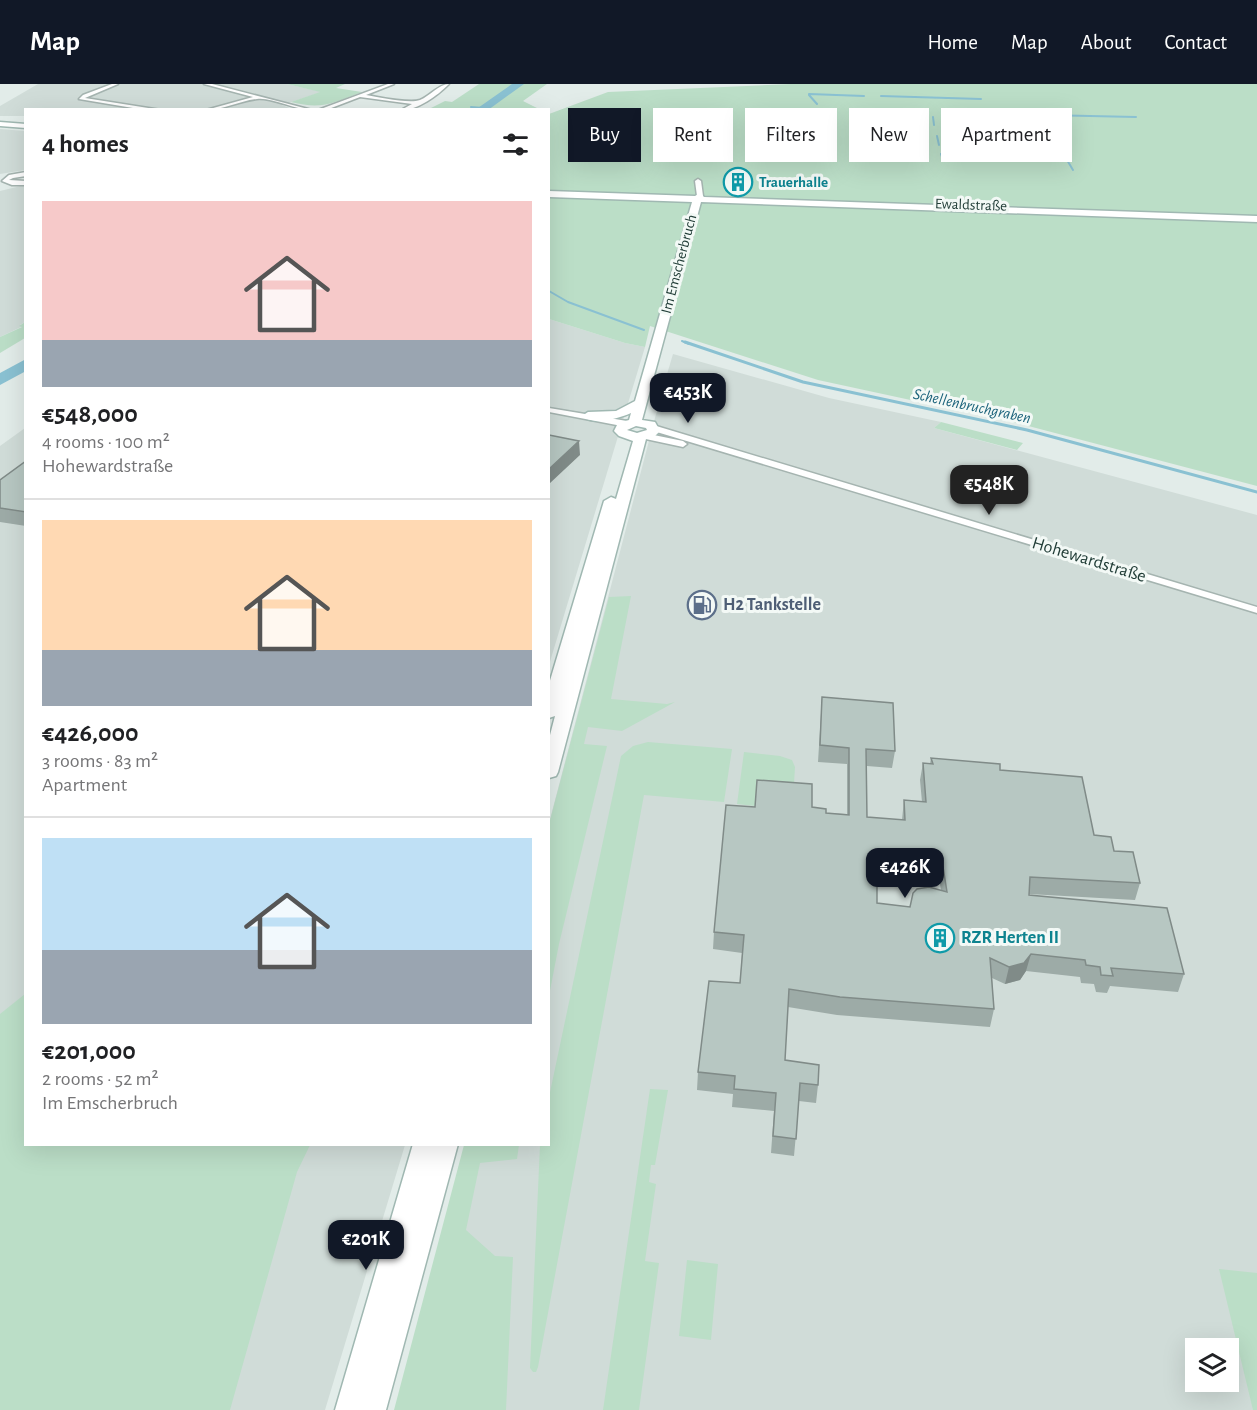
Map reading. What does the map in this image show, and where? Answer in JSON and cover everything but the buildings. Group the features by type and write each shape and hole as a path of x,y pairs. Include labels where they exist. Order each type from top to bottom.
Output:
{"main road":[{"path":"0,123 24,124"},
{"path":"550,192 701,199"},
{"path":"550,192 650,199 701,199"},
{"path":"650,199 686,207 693,212"},
{"name":"Im Emscherbruch","path":"637,430 641,398 693,212 701,199"},
{"name":"Im Emscherbruch","path":"550,768 591,592 701,199"},
{"name":"Ewaldstraße","path":"701,199 1257,217"},
{"path":"588,416 619,414 630,410 641,398"},
{"name":"Im Emscherbruch","path":"550,709 591,592"},
{"path":"349,1410 424,1146"},
{"path":"372,1410 445,1146"}],"street":[{"path":"116,84 81,99 145,108"},
{"path":"206,84 302,108"},
{"path":"326,108 392,84"},
{"path":"407,108 438,92 447,84"},
{"path":"359,96 418,103"},
{"path":"216,108 259,98"},
{"path":"0,189 8,180 24,175"},
{"path":"8,180 24,183"},
{"path":"698,181 701,199"},
{"name":"Hohewardstraße","path":"550,410 588,416 714,448 1257,610"},
{"name":"Hohewardstraße","path":"559,412 571,418 637,430"}],"shaded area":[{"path":"38,84 287,84 322,92 282,105 289,108 24,108 24,116 0,116 0,106"},
{"path":"0,129 24,131 24,170 0,174"},
{"path":"24,185 24,323 20,325 23,326 0,337 0,191"},
{"path":"550,319 645,347 550,662"},
{"path":"673,354 829,398 941,422 934,428 1257,515 1257,1410 396,1410 465,1146 550,1146 550,819 656,414 668,390 665,381"},
{"path":"24,429 24,1146 405,1146 325,1410 0,1410 0,446"}],"green space":[{"path":"287,84 345,84 336,88 362,92 335,102 311,105 291,102 320,92"},
{"path":"479,84 547,84 523,101 537,108 431,108 445,101 452,102"},
{"path":"791,84 1257,84 1257,486 1017,423 818,380 650,326 645,347 550,319 550,114 608,92"},
{"path":"24,323 24,339 0,353 0,337 22,327 19,326"},
{"path":"941,422 1023,443 1017,450 934,428"},
{"path":"631,596 611,699 667,704 675,702 622,731 588,727 584,744 607,746 559,944 550,991 550,820 609,597"},
{"path":"648,742 732,749 724,802 644,795 538,1367 536,1372 533,1372 530,1368 540,1146 550,1146 550,1092 621,756 633,746"},
{"path":"744,752 780,756 792,760 795,767 793,800 756,796 755,806 737,804"},
{"path":"24,995 24,1146 310,1146 297,1172 230,1410 0,1410 0,1014"},
{"path":"650,1089 668,1090 655,1165 651,1165 649,1182 656,1184 645,1261 659,1263 639,1410 603,1410"},
{"path":"464,1146 519,1146 517,1159 480,1163 466,1230 495,1256 513,1257 506,1410 394,1410"},
{"path":"687,1260 718,1264 711,1340 679,1336"},
{"path":"1219,1269 1257,1273 1257,1410 1253,1410 1239,1352 1239,1338 1236,1338"}],"waterway":[{"path":"483,108 519,84"},
{"path":"809,94 864,96"},
{"path":"809,95 817,104"},
{"path":"881,96 981,99"},
{"path":"471,107 483,108"},
{"path":"1072,116 1136,117"},
{"path":"933,117 934,125"},
{"path":"937,136 939,145"},
{"path":"1068,162 1073,170"},
{"name":"Schellenbruchgraben","path":"550,292 568,302 644,330"},
{"name":"Schellenbruchgraben","path":"682,341 689,344"},
{"name":"Schellenbruchgraben","path":"685,342 803,382 1027,430 1257,492"},
{"path":"0,380 24,365"}],"place":[{"name":"Trauerhalle","path":"738,182"},
{"name":"H2 Tankstelle","path":"702,605"},
{"name":"RZR Herten II","path":"940,938"}]}
